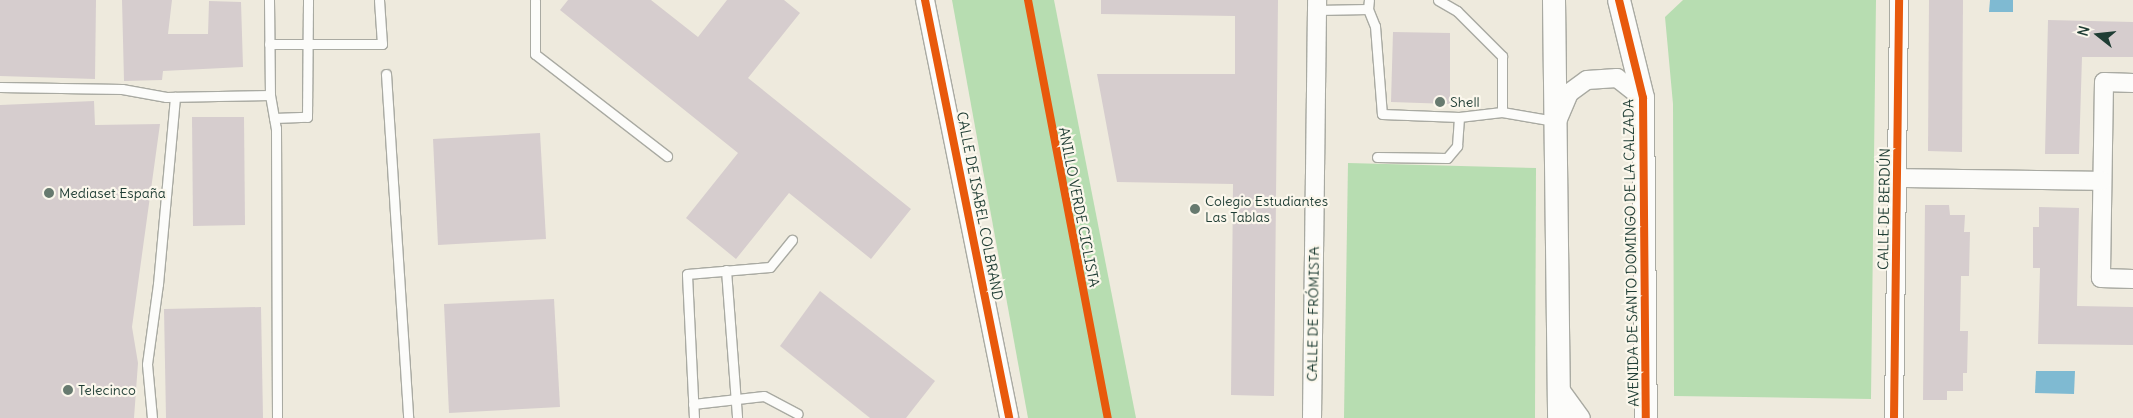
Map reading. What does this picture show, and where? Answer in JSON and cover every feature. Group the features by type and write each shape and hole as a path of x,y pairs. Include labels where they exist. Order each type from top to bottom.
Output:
{"street":[{"name":"CALLE DE ISABEL COLBRAND","path":"925,0 1009,418"},
{"name":"AVENIDA DE SANTO DOMINGO DE LA CALZADA","path":"1555,0 1559,418"},
{"name":"AVENIDA DE SANTO DOMINGO DE LA CALZADA","path":"1619,0 1643,98 1646,418"},
{"name":"CALLE DE BERDÚN","path":"1894,418 1899,0"},
{"name":"CALLE DE FRÓMISTA","path":"1312,418 1317,5"},
{"name":"AVENIDA DE SANTO DOMINGO DE LA CALZADA","path":"1557,122 1569,93 1588,80 1617,78 1643,98"},
{"path":"2133,83 2104,82 2101,278 2133,278"},
{"name":"CALLE DE BERDÚN","path":"1897,178 2102,181"},
{"path":"1558,388 1581,418"}],"lane":[{"path":"269,0 270,95 274,118 277,418"},
{"path":"274,118 307,117 308,0"},
{"path":"269,44 382,44 379,0"},
{"path":"535,0 535,54 667,156"},
{"path":"1438,0 1457,11 1502,56 1502,112"},
{"path":"1317,5 1369,5 1375,26 1382,114 1459,117 1502,112 1557,122"},
{"path":"386,74 408,418"},
{"path":"0,87 122,89 175,97 270,95"},
{"path":"152,418 147,364 158,284 175,97"},
{"path":"1377,157 1447,158 1457,146 1459,117"},
{"path":"694,418 686,278 690,272 770,267 792,240"},
{"path":"726,270 737,418"},
{"path":"693,404 769,396 798,414"}],"green space":[{"path":"952,0 1054,0 1136,418 1028,418"},
{"path":"1683,0 1876,0 1871,399 1674,396 1673,104 1665,17"},
{"path":"1348,163 1536,168 1535,418 1344,418"}],"water":[{"path":"1990,0 2013,0 2013,12 1989,12"},
{"path":"2036,371 2075,371 2074,394 2035,393"}],"building":[{"path":"0,0 96,0 95,79 0,76"},
{"path":"122,0 172,0 168,34 208,34 209,1 241,2 243,67 163,71 162,80 124,81"},
{"path":"568,0 651,0 698,37 727,0 784,0 800,13 748,78 911,209 871,259 789,193 736,259 686,218 738,153 560,10"},
{"path":"1101,0 1278,0 1274,396 1231,395 1233,184 1117,182 1097,74 1235,74 1235,16 1101,14"},
{"path":"1929,0 1963,0 1962,152 1928,151"},
{"path":"2048,20 2133,22 2133,57 2082,57 2079,154 2045,154"},
{"path":"1393,32 1450,33 1450,104 1391,102"},
{"name":"Mediaset España","path":"94,101 95,125 160,124 132,327 138,363 134,418 0,418 0,105"},
{"path":"192,117 244,117 245,225 193,226"},
{"path":"540,133 546,239 438,245 433,139"},
{"path":"1925,205 1949,205 1950,215 1965,215 1964,232 1970,232 1969,276 1961,276 1960,331 1968,331 1967,373 1963,373 1963,391 1947,391 1947,400 1923,400"},
{"path":"2039,207 2079,208 2077,306 2133,307 2133,345 2038,344 2040,268 2033,268 2033,227 2039,227"},
{"path":"820,291 935,381 906,418 870,418 780,346"},
{"path":"554,299 560,407 449,413 444,304"},
{"path":"261,307 263,418 166,418 164,309"}],"cycle path":[{"path":"925,0 1009,418"},
{"name":"ANILLO VERDE CICLISTA","path":"1028,0 1108,418"},
{"path":"1619,0 1643,98 1646,418"},
{"path":"1894,418 1899,0"}],"place":[{"name":"Shell","path":"1440,102"},
{"name":"Mediaset España","path":"49,193"},
{"name":"Colegio Estudiantes Las Tablas","path":"1195,209"},
{"name":"Telecinco","path":"68,390"}]}
